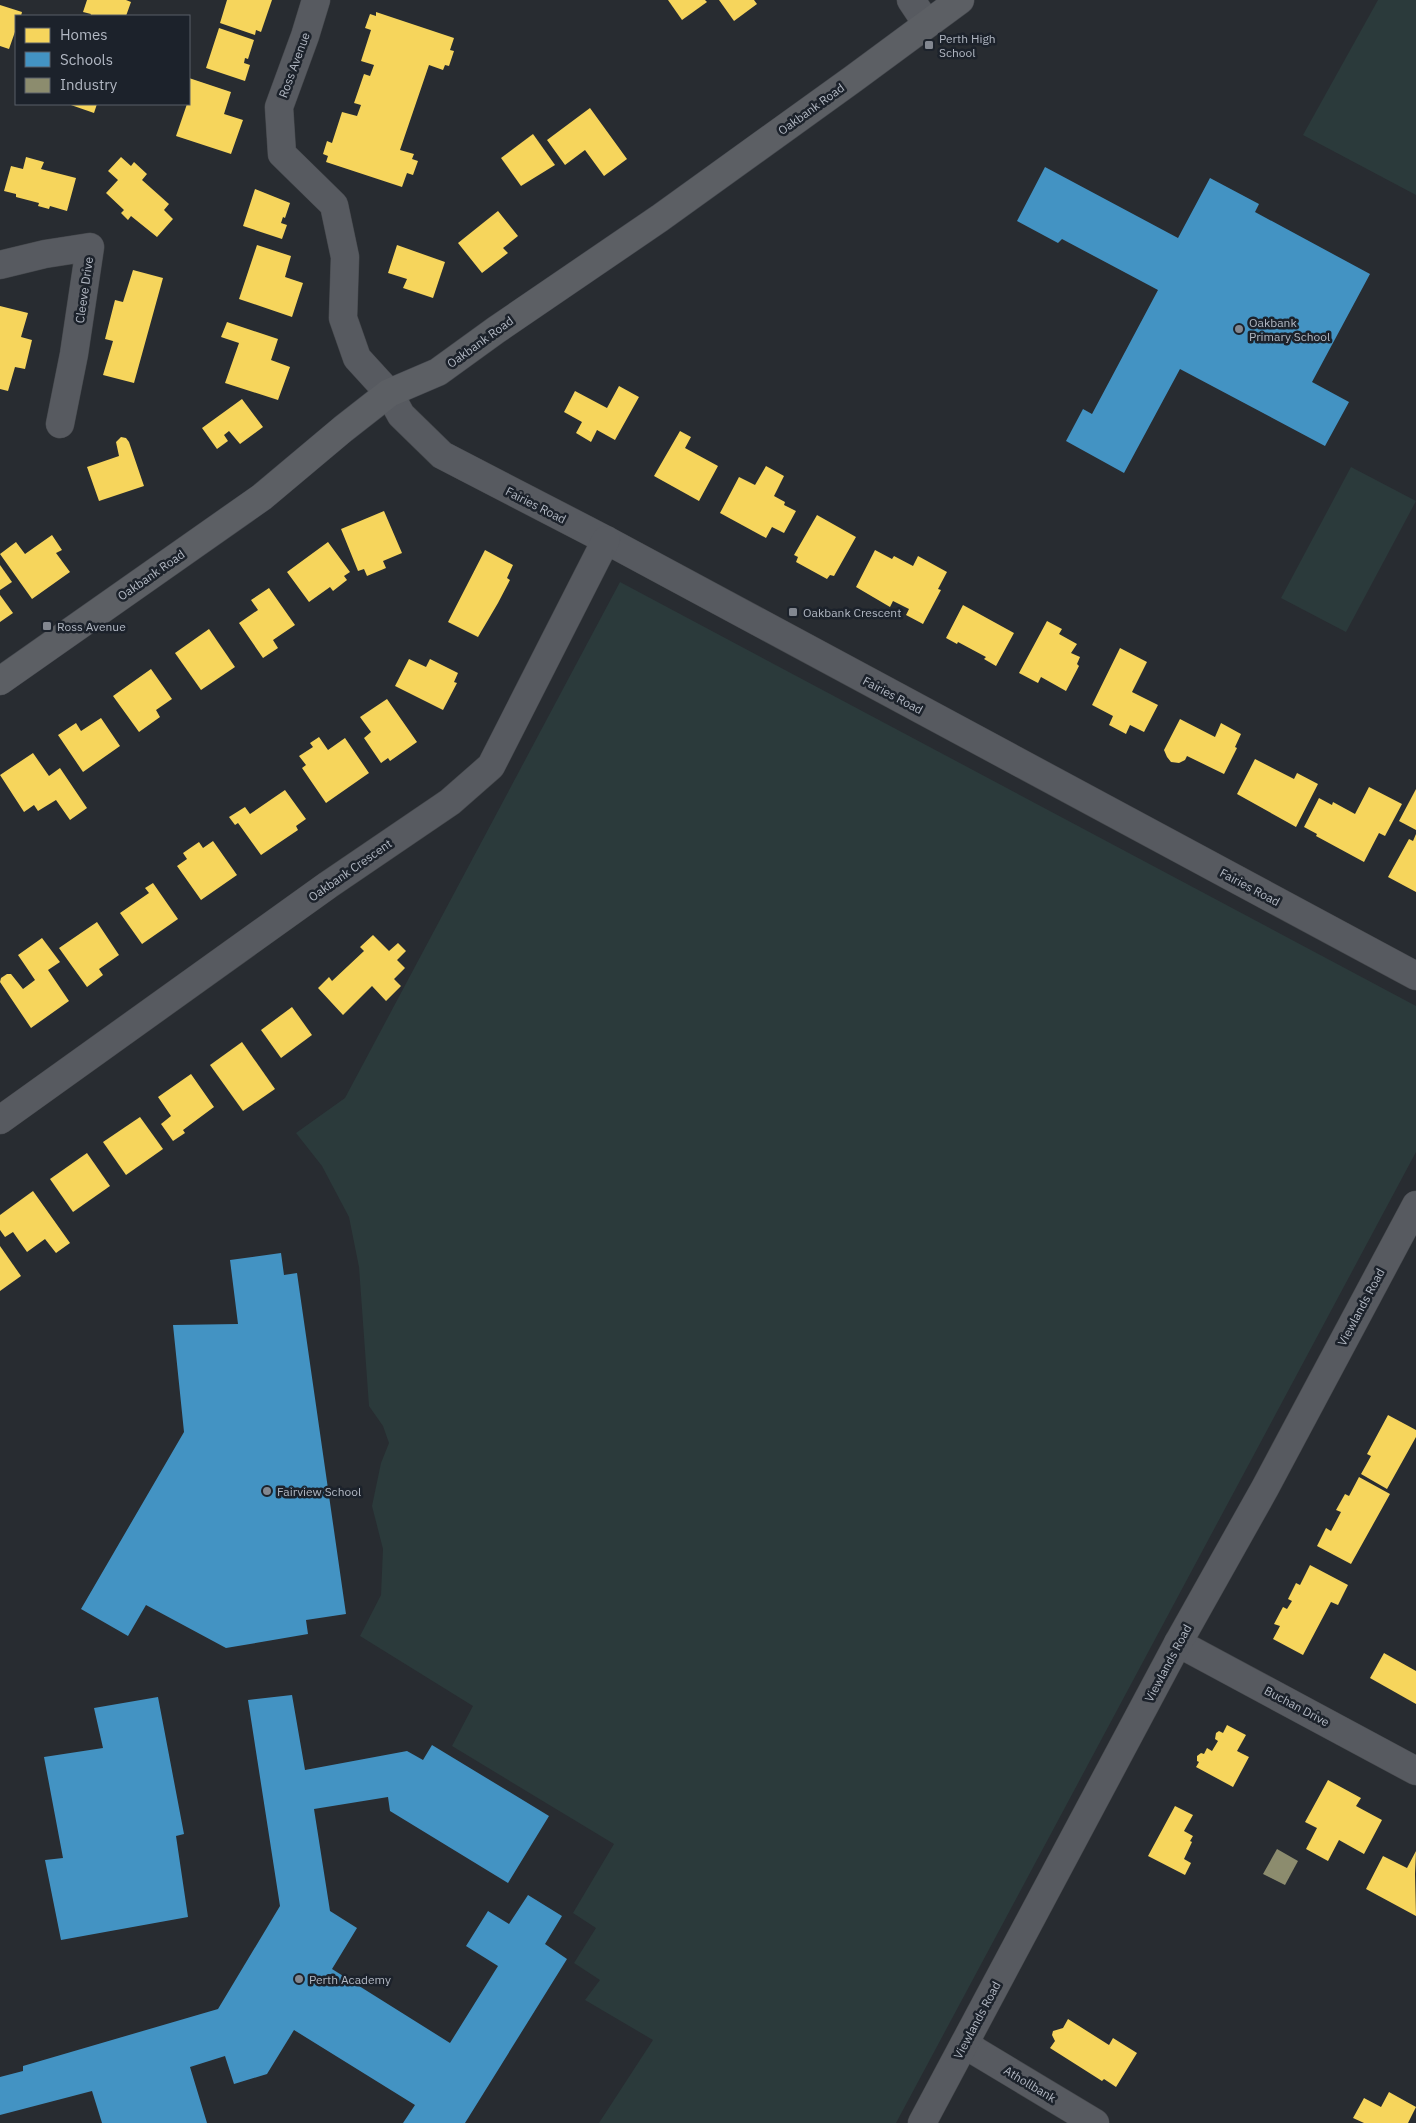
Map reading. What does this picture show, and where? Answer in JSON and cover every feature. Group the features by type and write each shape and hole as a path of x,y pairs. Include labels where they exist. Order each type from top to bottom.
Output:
{"street":[{"name":"Ross Avenue","path":"316,0 279,107 282,154 334,205 345,257 343,318 357,358 389,393"},
{"path":"911,0 926,24"},
{"name":"Oakbank Road","path":"0,681 262,498 343,429 389,393 438,372 813,108 960,0"},
{"name":"Cleeve Drive","path":"0,265 45,254 90,247 74,354 60,424"},
{"name":"Fairies Road","path":"389,393 401,415 442,455 606,540 1416,976"},
{"name":"Oakbank Crescent","path":"0,1120 328,885 450,802 491,766 606,540"},
{"name":"Viewlands Road","path":"922,2123 1178,1643 1265,1488 1416,1205"},
{"name":"Buchan Drive","path":"1178,1643 1416,1771"},
{"name":"Athollbank","path":"965,2043 1095,2123"}],"shaded area":[{"path":"1378,0 1416,0 1416,195 1303,135"},
{"path":"1351,467 1416,501 1346,632 1281,598"},
{"path":"620,582 1416,1006 1416,1152 896,2123 599,2123 653,2040 585,2000 600,1980 574,1963 596,1928 573,1913 614,1844 452,1746 473,1706 360,1636 381,1595 383,1549 372,1506 381,1463 389,1443 383,1426 369,1406 359,1267 349,1217 322,1166 296,1133 345,1098"}],"building: Homes":[{"path":"87,0 126,0 131,2 126,15 90,15 83,12"},
{"path":"227,0 272,0 261,32 256,30 255,35 220,23"},
{"path":"668,0 705,0 707,2 682,20"},
{"path":"719,0 754,0 757,4 734,21"},
{"path":"0,5 22,12 21,15 15,15 15,32 9,49 0,46"},
{"path":"376,12 454,38 450,50 454,51 449,66 445,65 443,70 429,65 400,150 414,154 412,159 418,161 413,175 407,173 402,187 326,162 328,156 323,154 327,141 332,143 342,112 357,116 361,105 354,103 364,74 370,76 374,65 361,61 371,30 365,28 370,14 376,16"},
{"path":"219,28 254,40 248,59 245,58 244,63 250,65 245,81 206,68"},
{"path":"190,78 231,92 224,114 243,120 231,154 176,136 187,105 190,105"},
{"path":"71,105 97,105 94,113"},
{"path":"590,108 627,159 604,176 585,150 565,165 547,140"},
{"path":"533,134 555,165 521,186 501,158"},
{"path":"26,157 44,162 41,169 76,178 67,211 50,206 49,209 38,206 39,203 16,197 16,194 4,191 11,166 23,169"},
{"path":"121,157 131,166 134,162 147,174 142,180 169,204 164,210 173,219 157,237 131,216 128,220 121,213 124,210 106,193 118,180 108,171"},
{"path":"255,189 290,203 285,218 283,217 281,223 287,225 282,239 243,226"},
{"path":"498,211 518,236 503,248 508,253 482,273 458,243"},
{"path":"257,245 291,256 285,277 303,283 292,317 239,299"},
{"path":"397,245 445,262 433,298 403,288 407,279 388,273"},
{"path":"133,270 163,278 134,383 103,375 113,341 105,339 115,300 123,302"},
{"path":"0,306 28,313 21,337 32,340 25,369 15,367 8,391 0,389"},
{"path":"227,322 278,339 271,360 290,367 278,400 225,383 239,343 221,337"},
{"path":"619,386 639,397 615,440 597,430 591,442 576,433 582,422 564,412 575,391 607,408"},
{"path":"242,399 263,427 240,444 229,431 224,435 228,441 217,449 202,428"},
{"path":"680,431 691,437 685,448 718,466 699,501 654,476"},
{"path":"121,437 126,438 129,442 144,486 99,501 87,467 119,456 116,442"},
{"path":"766,466 784,476 774,496 785,502 784,505 796,511 784,533 772,527 766,538 720,513 739,477 755,485"},
{"path":"384,511 402,553 383,561 386,568 367,576 364,569 358,571 341,529"},
{"path":"817,515 856,537 834,576 830,575 827,579 796,562 798,557 794,555"},
{"path":"52,535 62,550 56,553 70,572 32,599 0,554 16,542 25,554"},
{"path":"328,542 350,572 344,576 347,580 333,591 330,587 309,602 287,572"},
{"path":"485,550 513,565 507,578 510,580 478,637 448,622"},
{"path":"875,550 892,559 894,556 913,566 918,556 947,572 938,589 941,590 923,624 906,615 909,609 893,601 890,607 856,587"},
{"path":"0,565 12,582 0,590"},
{"path":"269,588 295,625 273,640 278,648 263,658 239,623 258,610 251,600"},
{"path":"0,595 13,613 0,622"},
{"path":"963,605 1014,633 996,666 984,659 986,657 958,642 957,644 946,638"},
{"path":"1047,621 1062,629 1059,634 1077,644 1071,653 1080,657 1077,664 1079,666 1066,691 1041,677 1038,683 1019,673"},
{"path":"209,629 235,667 201,690 175,653"},
{"path":"1120,648 1147,662 1132,692 1158,705 1144,732 1130,725 1126,734 1109,725 1113,716 1092,705"},
{"path":"409,659 426,667 430,659 458,673 454,682 457,683 443,710 395,686"},
{"path":"151,669 172,699 156,710 160,717 139,732 113,696"},
{"path":"387,699 417,742 390,761 388,758 381,763 364,738 371,732 360,717"},
{"path":"101,718 120,746 83,772 58,735 76,723 81,731"},
{"path":"1180,719 1215,737 1221,723 1241,734 1235,747 1237,748 1224,774 1187,756 1185,760 1179,763 1171,762 1167,757 1164,750"},
{"path":"319,737 328,750 345,738 369,773 326,803 302,768 306,765 299,756 313,747 310,743"},
{"path":"33,753 49,776 60,768 87,808 70,820 56,800 38,811 34,805 24,812 0,775"},
{"path":"1255,759 1294,779 1297,773 1318,784 1296,827 1237,794"},
{"path":"1369,787 1402,804 1385,836 1379,833 1364,862 1316,836 1317,834 1304,827 1319,798 1332,805 1333,802 1355,814"},
{"path":"1416,789 1416,830 1399,821"},
{"path":"285,790 306,819 296,826 298,830 261,855 238,823 235,825 229,817 245,807 250,814"},
{"path":"1416,834 1416,892 1388,877 1409,839 1413,841"},
{"path":"213,841 237,875 201,900 177,866 187,859 183,853 199,842 203,848"},
{"path":"153,883 178,919 142,944 120,913 149,893 145,888"},
{"path":"97,922 119,955 99,969 103,975 87,987 59,948"},
{"path":"373,935 389,951 398,943 406,951 397,960 405,968 394,979 401,986 386,1001 372,986 343,1015 318,988 329,977 332,981 364,951 360,947"},
{"path":"42,938 60,962 48,970 69,1001 31,1028 0,982 1,978 11,974 23,989 35,980 18,955"},
{"path":"292,1007 312,1035 281,1058 261,1030"},
{"path":"242,1042 275,1089 243,1111 210,1065"},
{"path":"191,1074 214,1107 183,1130 185,1133 173,1141 161,1124 171,1116 158,1097"},
{"path":"140,1117 163,1149 126,1175 103,1142"},
{"path":"87,1153 110,1186 73,1212 50,1179"},
{"path":"33,1191 70,1243 56,1253 45,1239 27,1252 13,1232 5,1237 0,1230 0,1215"},
{"path":"0,1246 21,1276 0,1291"},
{"path":"1388,1415 1416,1430 1416,1437 1387,1489 1361,1474 1371,1456 1367,1454"},
{"path":"1359,1477 1390,1494 1351,1564 1317,1546 1326,1528 1331,1531 1341,1512 1336,1510 1345,1494 1349,1496"},
{"path":"1310,1565 1348,1585 1338,1605 1331,1602 1303,1655 1273,1639 1280,1626 1274,1624 1283,1607 1287,1609 1292,1601 1288,1599 1296,1583 1300,1585"},
{"path":"1384,1653 1416,1671 1416,1704 1370,1678"},
{"path":"1227,1725 1246,1735 1237,1751 1249,1757 1233,1787 1196,1767 1199,1762 1197,1761 1197,1756 1201,1753 1204,1754 1207,1748 1212,1751 1218,1741 1215,1739 1216,1733 1219,1731 1223,1733"},
{"path":"1328,1780 1361,1798 1356,1806 1382,1820 1364,1854 1339,1840 1328,1861 1306,1849 1317,1828 1305,1822"},
{"path":"1175,1806 1193,1815 1184,1831 1193,1836 1184,1859 1191,1863 1185,1875 1148,1856"},
{"path":"1416,1851 1416,1916 1366,1889 1383,1856 1407,1868"},
{"path":"1068,2019 1109,2045 1113,2038 1137,2053 1116,2087 1104,2079 1102,2081 1050,2048 1055,2041 1052,2035 1053,2031 1063,2028"},
{"path":"1389,2092 1416,2107 1408,2123 1364,2123 1353,2118 1364,2098 1381,2107"}],"building: Schools":[{"name":"Oakbank Primary School","path":"1045,167 1178,238 1210,178 1259,204 1255,212 1370,274 1312,382 1349,402 1325,446 1180,369 1124,473 1066,441 1083,409 1092,414 1158,290 1062,239 1058,243 1017,221"},
{"path":"281,1253 284,1275 297,1273 346,1614 306,1620 308,1634 226,1648 146,1605 128,1636 81,1609 184,1432 173,1325 238,1324 230,1260"},
{"path":"292,1695 305,1770 407,1751 423,1760 432,1745 549,1816 508,1883 390,1811 388,1797 314,1809 330,1911 357,1928 332,1969 450,2043 498,1966 466,1946 488,1911 509,1924 528,1895 562,1916 545,1944 567,1959 465,2123 403,2123 415,2105 294,2030 267,2074 234,2084 225,2056 190,2067 207,2123 102,2123 92,2091 0,2115 0,2077 23,2071 23,2066 218,2009 280,1906 248,1700"},
{"path":"158,1697 184,1834 176,1836 188,1917 61,1940 45,1860 63,1858 44,1757 103,1748 94,1708"}],"building: Industry":[{"path":"1277,1849 1298,1861 1285,1885 1263,1874"}],"place":[{"name":"Perth High School","path":"929,45"},
{"name":"Oakbank Primary School","path":"1239,329"},
{"name":"Oakbank Crescent","path":"793,612"},
{"name":"Ross Avenue","path":"47,626"},
{"name":"Fairview School","path":"267,1491"},
{"name":"Perth Academy","path":"299,1979"}]}
